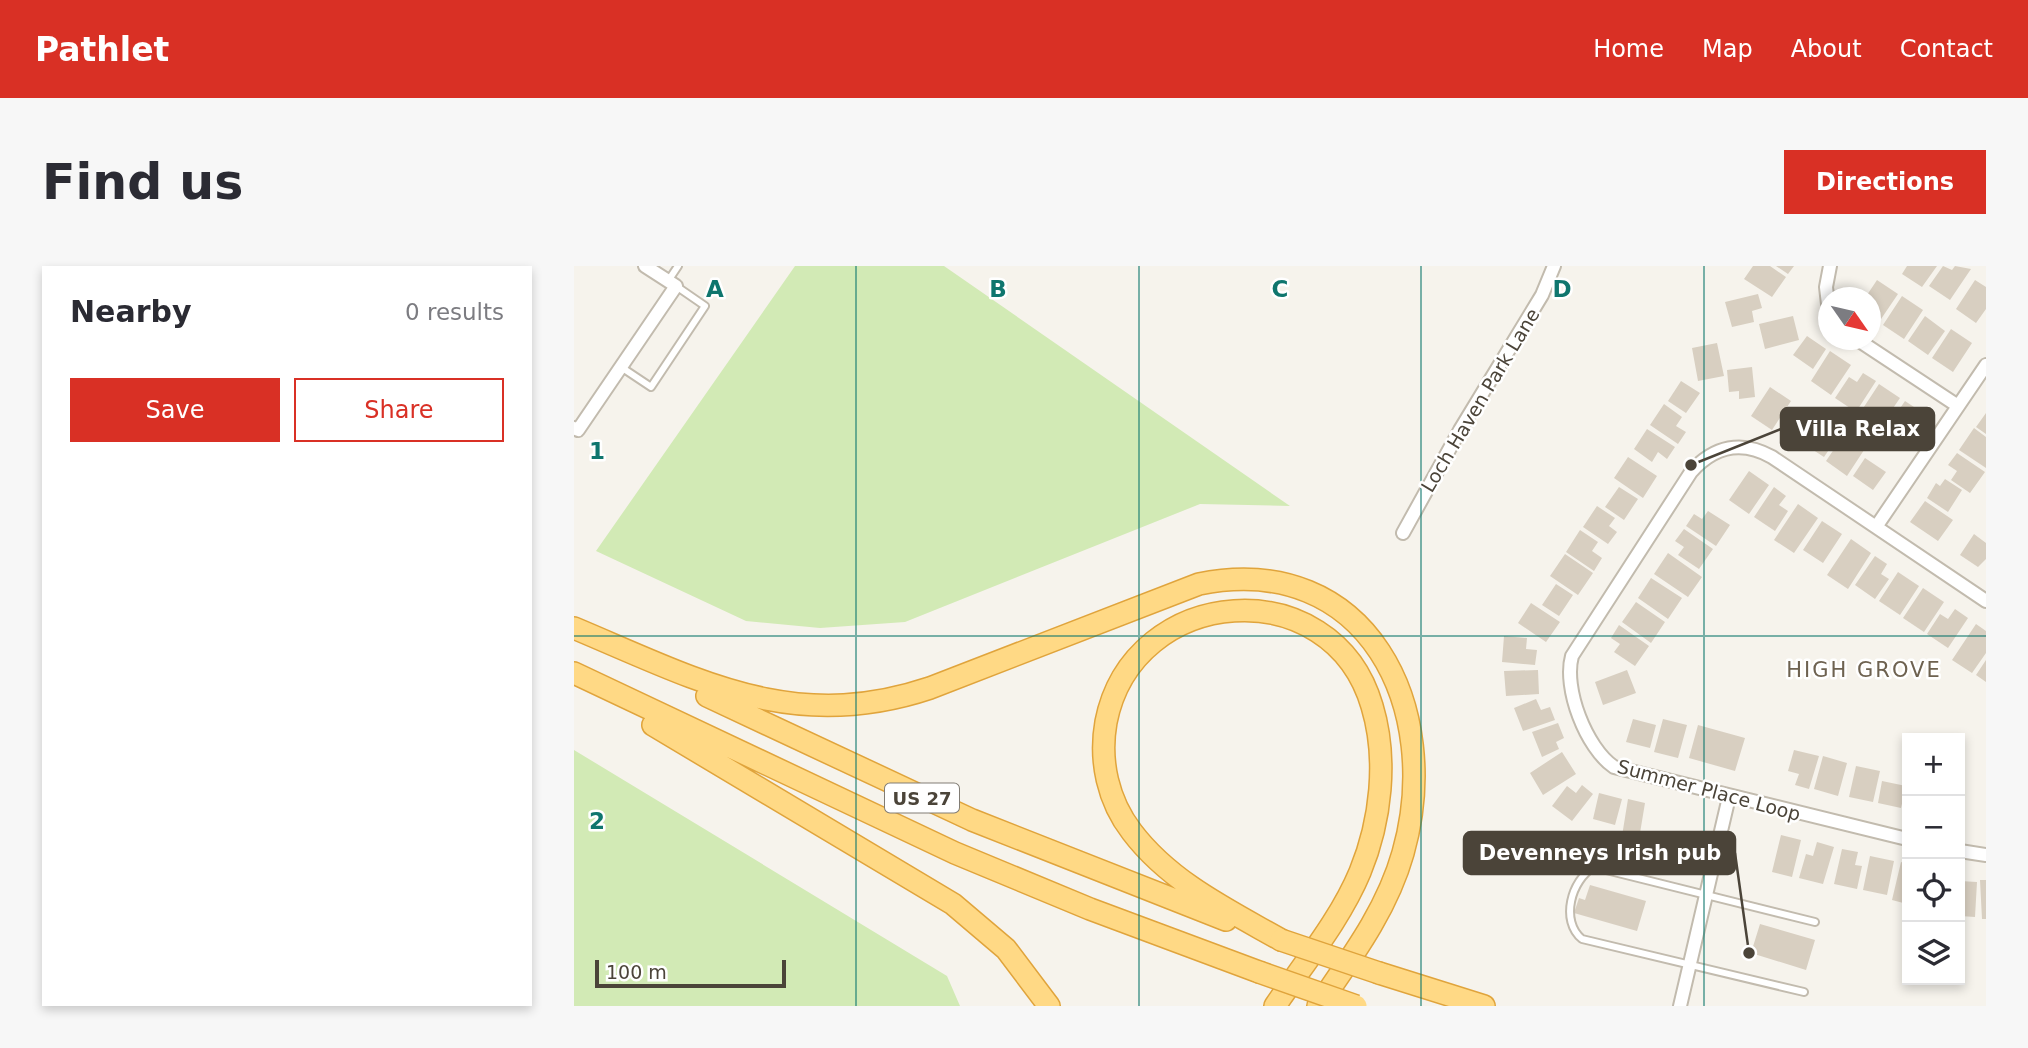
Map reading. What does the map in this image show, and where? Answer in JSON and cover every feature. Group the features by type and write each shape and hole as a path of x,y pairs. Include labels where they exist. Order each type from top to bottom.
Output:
{"highway":[{"path":"574,629 741,695 791,705 843,706 890,700 930,688 1199,584 1226,578 1267,579 1322,597 1365,631 1390,664 1407,709 1414,775 1409,828 1394,879 1378,915 1318,1006"},
{"path":"1275,1006 1341,908 1364,860 1380,792 1380,740 1372,706 1362,680 1342,654 1319,633 1269,612 1246,610 1211,613 1175,626 1156,639 1125,672 1115,691 1104,732 1106,775 1120,814 1165,867 1202,895 1281,940"},
{"name":"US 27","path":"574,629 848,764 972,820 1114,878 1281,940 1484,1006"},
{"name":"US 27","path":"574,675 954,853 1090,909 1356,1006"},
{"path":"574,675 953,904 1006,949 1049,1006"}],"street":[{"path":"574,428 578,430 621,367 672,284 645,266"},
{"name":"Loch Haven Park Lane","path":"1403,533 1460,430 1542,295 1554,266"},
{"path":"1826,287 1830,266"},
{"path":"1873,350 1958,407"},
{"path":"1876,527 1986,365"},
{"name":"Summer Place Loop","path":"1902,838 1626,772 1604,760 1591,743 1570,685 1570,665 1576,647 1691,472 1719,450 1740,447 1762,451 1986,601"},
{"path":"1680,1006 1729,797"},
{"path":"1965,853 1986,855"}],"lane":[{"path":"621,367 651,387 705,306 672,284 678,266"},
{"path":"1804,992 1582,939 1573,928 1571,905 1581,880 1594,867 1815,922"}],"green space":[{"path":"795,266 944,266 1290,506 1200,504 905,622 820,628 746,621 596,551"},
{"path":"574,750 947,976 960,1006 574,1006"}],"building":[{"path":"1753,266 1770,266 1786,277 1772,297 1744,279"},
{"path":"1776,266 1794,266 1788,274"},
{"path":"1907,266 1937,266 1922,287 1902,274"},
{"path":"1943,266 1952,270 1955,266 1971,269 1950,300 1929,286"},
{"path":"1877,280 1898,294 1881,319 1881,287 1872,287"},
{"path":"1975,280 1986,287 1986,309 1976,323 1956,309"},
{"path":"1758,294 1762,308 1752,311 1754,322 1732,327 1725,302"},
{"path":"1902,296 1923,310 1904,339 1883,325"},
{"path":"1793,316 1799,340 1765,349 1759,324"},
{"path":"1925,316 1945,331 1928,355 1908,341"},
{"path":"1951,329 1972,343 1953,372 1932,358"},
{"path":"1807,336 1818,344 1818,350 1825,350 1813,369 1793,355"},
{"path":"1717,343 1724,376 1698,381 1692,348"},
{"path":"1830,351 1851,365 1831,395 1811,381"},
{"path":"1752,367 1755,397 1739,399 1739,391 1729,392 1727,370"},
{"path":"1863,373 1876,381 1856,412 1835,398 1849,377 1857,382"},
{"path":"1681,381 1700,393 1686,413 1668,401"},
{"path":"1879,384 1900,398 1876,433 1856,419"},
{"path":"1770,387 1791,401 1772,430 1751,416"},
{"path":"1905,401 1917,409 1911,418 1919,423 1901,450 1881,436"},
{"path":"1664,404 1682,417 1676,426 1686,432 1678,444 1650,425"},
{"path":"1792,408 1813,422 1800,441 1780,427"},
{"path":"1986,413 1986,434 1976,427"},
{"path":"1816,425 1837,438 1824,457 1804,444"},
{"path":"1974,428 1986,437 1986,468 1959,450"},
{"path":"1647,429 1675,447 1667,459 1658,452 1652,462 1634,449"},
{"path":"1845,433 1866,447 1847,476 1826,461"},
{"path":"1957,453 1985,472 1970,493 1951,480 1957,471 1948,465"},
{"path":"1628,457 1657,476 1643,498 1614,478"},
{"path":"1865,458 1886,472 1873,490 1853,476"},
{"path":"1749,471 1769,485 1749,514 1729,500"},
{"path":"1945,479 1962,490 1948,512 1927,498 1936,483 1940,486"},
{"path":"1619,487 1638,499 1624,520 1605,507"},
{"path":"1774,487 1786,496 1779,505 1788,511 1775,531 1754,517"},
{"path":"1925,501 1953,520 1938,541 1910,522"},
{"path":"1798,504 1818,518 1794,553 1774,540"},
{"path":"1597,506 1615,518 1609,526 1617,532 1608,544 1583,527"},
{"path":"1708,511 1730,525 1716,546 1686,526 1694,514 1702,519"},
{"path":"1822,521 1842,534 1823,563 1803,550"},
{"path":"1684,529 1713,549 1699,569 1678,555 1684,547 1675,541"},
{"path":"1580,530 1598,542 1592,551 1602,558 1594,571 1566,552"},
{"path":"1974,534 1986,543 1986,559 1978,567 1960,555"},
{"path":"1851,539 1871,553 1848,589 1827,575"},
{"path":"1668,553 1702,577 1688,597 1654,574"},
{"path":"1565,554 1593,573 1578,595 1550,576"},
{"path":"1875,556 1887,564 1881,574 1889,579 1875,599 1855,585"},
{"path":"1898,572 1919,586 1900,615 1879,601"},
{"path":"1651,578 1682,598 1668,619 1638,598"},
{"path":"1556,584 1573,595 1559,616 1542,605"},
{"path":"1923,588 1944,602 1924,632 1903,618"},
{"path":"1636,602 1665,622 1651,643 1622,622"},
{"path":"1531,603 1560,622 1546,642 1518,623"},
{"path":"1955,609 1968,618 1948,648 1927,634 1940,614 1948,619"},
{"path":"1976,624 1986,631 1986,653 1972,673 1952,660"},
{"path":"1619,625 1649,646 1635,666 1614,652 1620,644 1611,638"},
{"path":"1504,636 1527,638 1526,649 1537,650 1535,665 1502,662"},
{"path":"1986,660 1986,682 1976,675"},
{"path":"1538,670 1539,694 1506,696 1504,671"},
{"path":"1627,670 1636,693 1603,705 1595,682"},
{"path":"1536,699 1541,710 1550,707 1555,720 1523,731 1514,708"},
{"path":"1633,719 1656,725 1650,748 1626,742"},
{"path":"1663,719 1687,725 1678,758 1654,752"},
{"path":"1558,723 1564,738 1556,742 1559,749 1542,757 1532,732"},
{"path":"1698,725 1745,738 1735,771 1689,758"},
{"path":"1794,750 1819,756 1809,789 1795,785 1799,774 1788,771"},
{"path":"1562,752 1576,774 1543,795 1530,773"},
{"path":"1823,756 1847,763 1838,796 1814,789"},
{"path":"1856,766 1880,771 1873,802 1849,797"},
{"path":"1882,781 1902,785 1901,808 1878,803"},
{"path":"1582,785 1593,794 1572,821 1552,806 1567,786 1576,793"},
{"path":"1599,793 1622,799 1615,825 1593,819"},
{"path":"1628,799 1645,803 1639,839 1622,836"},
{"path":"1781,835 1801,840 1792,877 1772,872"},
{"path":"1817,842 1834,847 1823,884 1799,878 1806,854 1813,856"},
{"path":"1842,849 1858,852 1855,865 1862,866 1857,889 1834,884"},
{"path":"1870,856 1894,861 1887,895 1863,890"},
{"path":"1901,862 1902,903 1892,900"},
{"path":"1980,880 1986,880 1986,919 1982,919"},
{"path":"1965,881 1977,882 1975,917 1965,916"},
{"path":"1590,885 1646,901 1637,931 1574,913 1579,898 1585,900"},
{"path":"1760,924 1815,940 1806,970 1751,953"}],"place":[{"name":"Villa Relax","path":"1691,465"},
{"name":"Devenneys Irish pub","path":"1749,953"}],"district":[{"name":"HIGH GROVE","path":"1864,670"}]}
